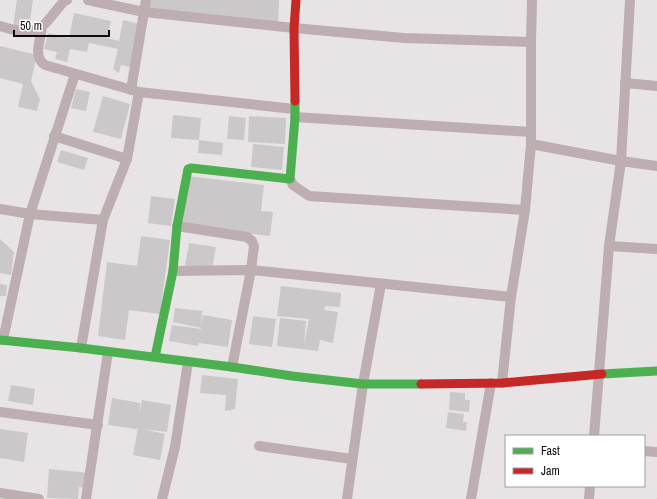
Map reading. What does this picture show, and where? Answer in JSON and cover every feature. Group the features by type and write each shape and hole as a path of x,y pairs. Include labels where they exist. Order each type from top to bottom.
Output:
{"street":[{"path":"0,26 19,32 34,32 42,28 64,1 67,0"},
{"path":"88,0 144,12 294,28 404,38 531,42"},
{"path":"81,348 103,220 127,159 146,0"},
{"path":"296,0 294,28 295,113 290,179 293,185 309,196 525,210"},
{"path":"502,383 511,297 525,210 531,144 532,0"},
{"path":"594,435 609,246 621,161 630,0"},
{"path":"42,28 38,57 45,65 135,91 295,113 531,132"},
{"path":"75,74 30,214 1,340 81,348 363,384 502,383 599,374 657,371"},
{"path":"625,83 657,86"},
{"path":"54,136 127,159"},
{"path":"531,144 621,161 657,166"},
{"path":"155,357 173,272 177,226 186,173 191,168 290,179"},
{"path":"0,209 30,214 103,220"},
{"path":"177,226 247,237 252,241 254,246 251,270 232,367"},
{"path":"609,246 657,249"},
{"path":"173,272 251,270 511,297"},
{"path":"347,499 363,384 381,284"},
{"path":"86,499 108,352"},
{"path":"162,499 175,447 188,362"},
{"path":"471,499 491,383"},
{"path":"0,412 98,425"},
{"path":"259,446 352,459"},
{"path":"645,451 657,452"},
{"path":"589,499 590,487"},
{"path":"0,493 39,499"}],"building":[{"path":"17,0 33,0 29,28 13,26"},
{"path":"146,0 279,0 278,27 147,12"},
{"path":"74,13 111,21 107,38 119,41 123,20 140,24 130,67 121,65 119,73 113,69 118,49 89,43 87,52 70,49 67,62 55,59 57,52 44,49 48,33 69,38"},
{"path":"0,46 37,55 31,81 40,99 37,111 18,107 23,84 0,78"},
{"path":"76,89 90,92 86,111 71,108"},
{"path":"103,96 130,104 121,139 93,132"},
{"path":"173,115 201,118 199,140 171,138"},
{"path":"229,116 246,118 244,140 227,139"},
{"path":"249,116 286,118 285,144 248,142"},
{"path":"199,140 223,143 222,155 198,153"},
{"path":"253,144 284,147 282,170 251,167"},
{"path":"61,150 88,158 84,170 57,162"},
{"path":"187,176 264,185 261,211 273,212 270,236 182,226"},
{"path":"151,196 175,199 171,226 148,223"},
{"path":"141,236 170,240 160,314 129,310 125,340 98,336 107,262 137,266"},
{"path":"0,239 14,252 11,275 0,273"},
{"path":"189,243 216,247 212,270 185,266"},
{"path":"0,284 7,285 6,296 0,296"},
{"path":"281,286 341,293 340,307 325,306 324,310 338,312 333,343 320,340 318,351 277,346 280,318 306,321 304,345 309,319 277,316"},
{"path":"175,308 202,311 201,325 203,315 232,320 228,347 199,343 198,346 169,341 172,325 201,329 173,322"},
{"path":"253,316 276,319 272,347 249,344"},
{"path":"202,375 238,379 235,409 225,411 226,395 200,393"},
{"path":"11,385 35,389 33,405 8,401"},
{"path":"450,392 465,393 465,400 470,400 469,412 449,410"},
{"path":"112,398 140,403 139,414 142,400 171,405 167,432 142,429 165,434 160,460 133,455 138,428 108,425"},
{"path":"448,412 464,414 463,422 467,422 466,431 446,428"},
{"path":"0,429 28,433 24,462 0,458"},
{"path":"49,469 89,473 88,488 79,487 78,499 47,498"}],"traffic: fast":[{"path":"155,357 173,271 177,226 188,169 191,168 290,179 295,101"},
{"path":"0,340 81,348 363,384 421,384"},
{"path":"602,374 657,371"}],"traffic: jam":[{"path":"295,101 294,28 296,0"},
{"path":"421,384 502,383 602,374"}]}
